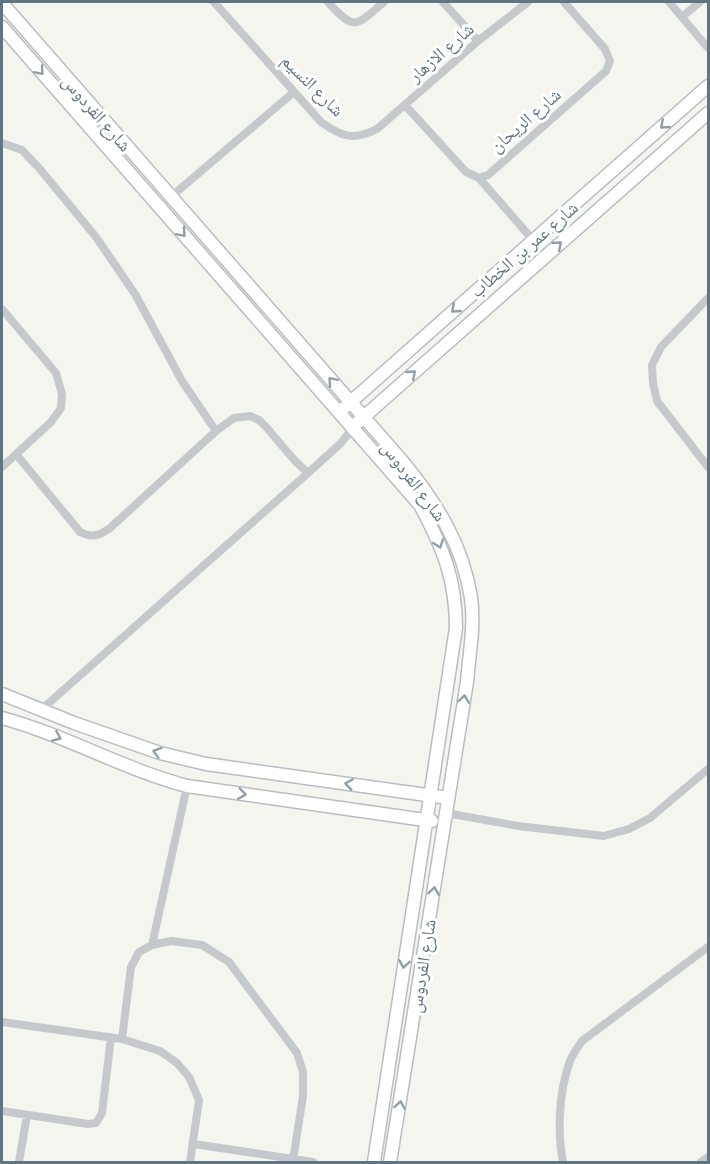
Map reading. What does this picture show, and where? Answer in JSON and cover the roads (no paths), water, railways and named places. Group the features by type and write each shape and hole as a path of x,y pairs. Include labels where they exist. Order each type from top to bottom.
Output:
{"street":[{"name":"شارع النسيم","path":"214,2 321,122 343,135 363,136 376,129 405,105"},
{"path":"328,2 346,22 353,23 362,21 384,2"},
{"path":"443,2 478,41"},
{"name":"شارع الازهار","path":"405,105 478,41 528,2"},
{"name":"شارع الريحان","path":"479,178 488,175 606,71 610,61 608,54 564,2"},
{"path":"669,2 708,48"},
{"path":"682,16 700,2"},
{"name":"شارع الفردوس","path":"2,6 410,470 436,505 448,527 465,571 471,599 470,646 441,848 390,1162"},
{"name":"شارع الفردوس","path":"2,27 420,505 434,532 453,585 456,628 374,1162"},
{"name":"شارع عمر بن الخطاب","path":"339,412 708,86"},
{"path":"159,207 294,92"},
{"path":"405,105 466,172 479,178 533,240"},
{"name":"شارع عمر بن الخطاب","path":"353,428 363,416 708,112"},
{"path":"2,143 22,150 96,237 135,294 182,381 216,431"},
{"path":"635,150 649,165"},
{"path":"222,279 234,268"},
{"path":"708,298 661,346 652,364 657,401 708,467"},
{"path":"2,309 56,373 62,394 61,408 51,422 2,467"},
{"path":"16,454 80,532 94,536 110,528 216,431 234,418 250,416 260,420 308,473"},
{"path":"41,710 341,444 353,428"},
{"path":"2,694 160,753 206,764 448,798"},
{"path":"2,718 30,726 152,777 187,786 426,820 445,818 603,836 629,829 650,818 708,769"},
{"path":"435,764 453,767"},
{"path":"152,945 187,786"},
{"path":"381,814 387,802 384,789"},
{"path":"423,846 441,848"},
{"path":"122,1038 131,967 140,952 152,945 171,941 202,945 229,962 297,1053 303,1072 303,1096 293,1160"},
{"path":"563,1162 560,1145 565,1078 571,1059 582,1041 708,947"},
{"path":"2,1022 122,1038 160,1051 177,1063 189,1077 199,1100 190,1162"},
{"path":"2,1111 88,1124 96,1123 102,1113 111,1037"},
{"path":"19,1162 27,1115"},
{"path":"194,1144 281,1160 313,1162"},
{"path":"701,1162 708,1157"}]}
